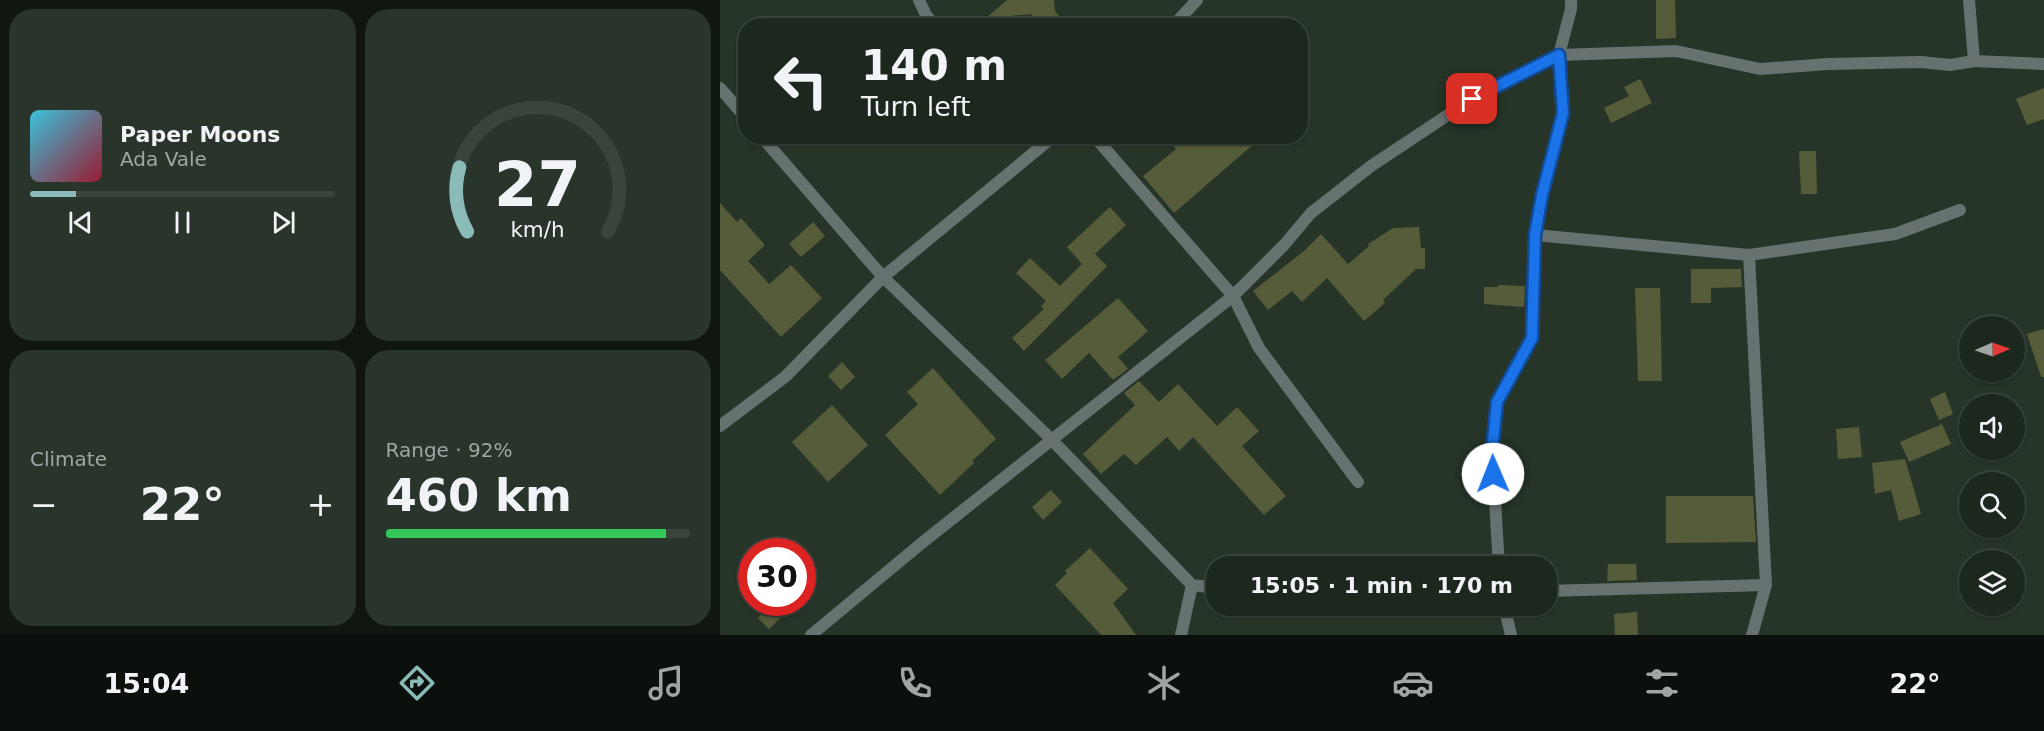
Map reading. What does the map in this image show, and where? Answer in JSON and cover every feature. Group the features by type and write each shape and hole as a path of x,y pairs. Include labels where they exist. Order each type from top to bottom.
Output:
{"street":[{"path":"919,0 928,18"},
{"path":"1180,18 1197,0"},
{"path":"1498,556 1492,451 1497,402 1532,338 1535,235 1542,195 1563,113 1559,55 1571,9 1571,0"},
{"path":"1970,0 1974,61"},
{"path":"811,635 1051,439 1233,296 1284,245 1311,213 1371,166 1472,99 1559,55 1676,51 1760,69 1828,64 1921,62 1950,64 1974,61 2044,64"},
{"path":"720,87 738,108"},
{"path":"768,144 883,277 1051,439 1192,585 1206,587"},
{"path":"720,426 785,377 883,277 1044,144"},
{"path":"1101,144 1233,296 1259,348 1358,482"},
{"path":"1535,235 1749,255 1894,234 1960,210"},
{"path":"1749,255 1766,585 1752,635"},
{"path":"1181,635 1192,585"},
{"path":"1557,591 1766,585"},
{"path":"1506,616 1511,635"}],"building":[{"path":"1007,0 1054,0 1055,11 1061,18 1028,18 1033,14 986,18"},
{"path":"1656,0 1675,0 1676,38 1656,39"},
{"path":"1640,79 1652,103 1611,123 1604,108 1629,96 1624,87"},
{"path":"2044,88 2044,119 2027,125 2016,99"},
{"path":"1173,144 1254,144 1174,213 1143,176 1176,149"},
{"path":"1799,151 1816,151 1817,194 1801,194"},
{"path":"720,203 737,222 741,218 765,245 748,261 769,284 791,265 822,298 781,337 720,270"},
{"path":"1110,207 1126,225 1095,254 1107,266 1024,351 1012,338 1044,309 1041,306 1046,301 1016,273 1030,258 1060,286 1082,264 1067,247"},
{"path":"813,222 825,236 801,257 789,244"},
{"path":"1419,227 1421,248 1425,248 1425,269 1416,269 1383,300 1385,303 1364,321 1327,278 1302,302 1292,291 1268,310 1253,291 1304,251 1321,234 1348,264 1369,246 1368,244 1393,228"},
{"path":"1691,269 1741,269 1742,287 1711,288 1711,303 1691,303"},
{"path":"1498,285 1525,286 1524,307 1484,304 1484,287 1498,287"},
{"path":"1635,288 1660,288 1662,381 1638,381"},
{"path":"1118,298 1148,331 1118,357 1128,369 1113,380 1089,353 1062,379 1045,360"},
{"path":"2044,329 2044,377 2041,377 2027,334"},
{"path":"842,362 855,377 841,390 828,376"},
{"path":"933,368 996,439 940,495 885,435 918,404 907,392"},
{"path":"1139,381 1159,402 1178,384 1217,426 1237,407 1259,431 1242,446 1286,496 1264,515 1193,437 1179,451 1167,437 1136,465 1124,454 1101,474 1083,454 1135,405 1124,393"},
{"path":"1945,392 1953,414 1939,420 1930,399"},
{"path":"832,405 868,445 828,482 792,442"},
{"path":"1942,424 1951,444 1909,462 1900,442"},
{"path":"1859,427 1862,457 1838,459 1836,429"},
{"path":"1905,459 1921,514 1899,521 1891,490 1875,494 1872,463"},
{"path":"1051,490 1062,502 1043,520 1032,507"},
{"path":"1666,496 1753,496 1756,542 1666,543"},
{"path":"1090,548 1128,589 1113,603 1136,635 1101,635 1055,585 1067,573 1065,571"},
{"path":"1608,564 1636,564 1637,580 1607,581"},
{"path":"1637,612 1638,635 1615,635 1614,614"},
{"path":"760,616 782,616 769,629 758,618"}],"route":[{"path":"1472,99 1559,55 1563,113 1542,195 1535,235 1532,338 1497,402 1492,451 1493,474"}]}
